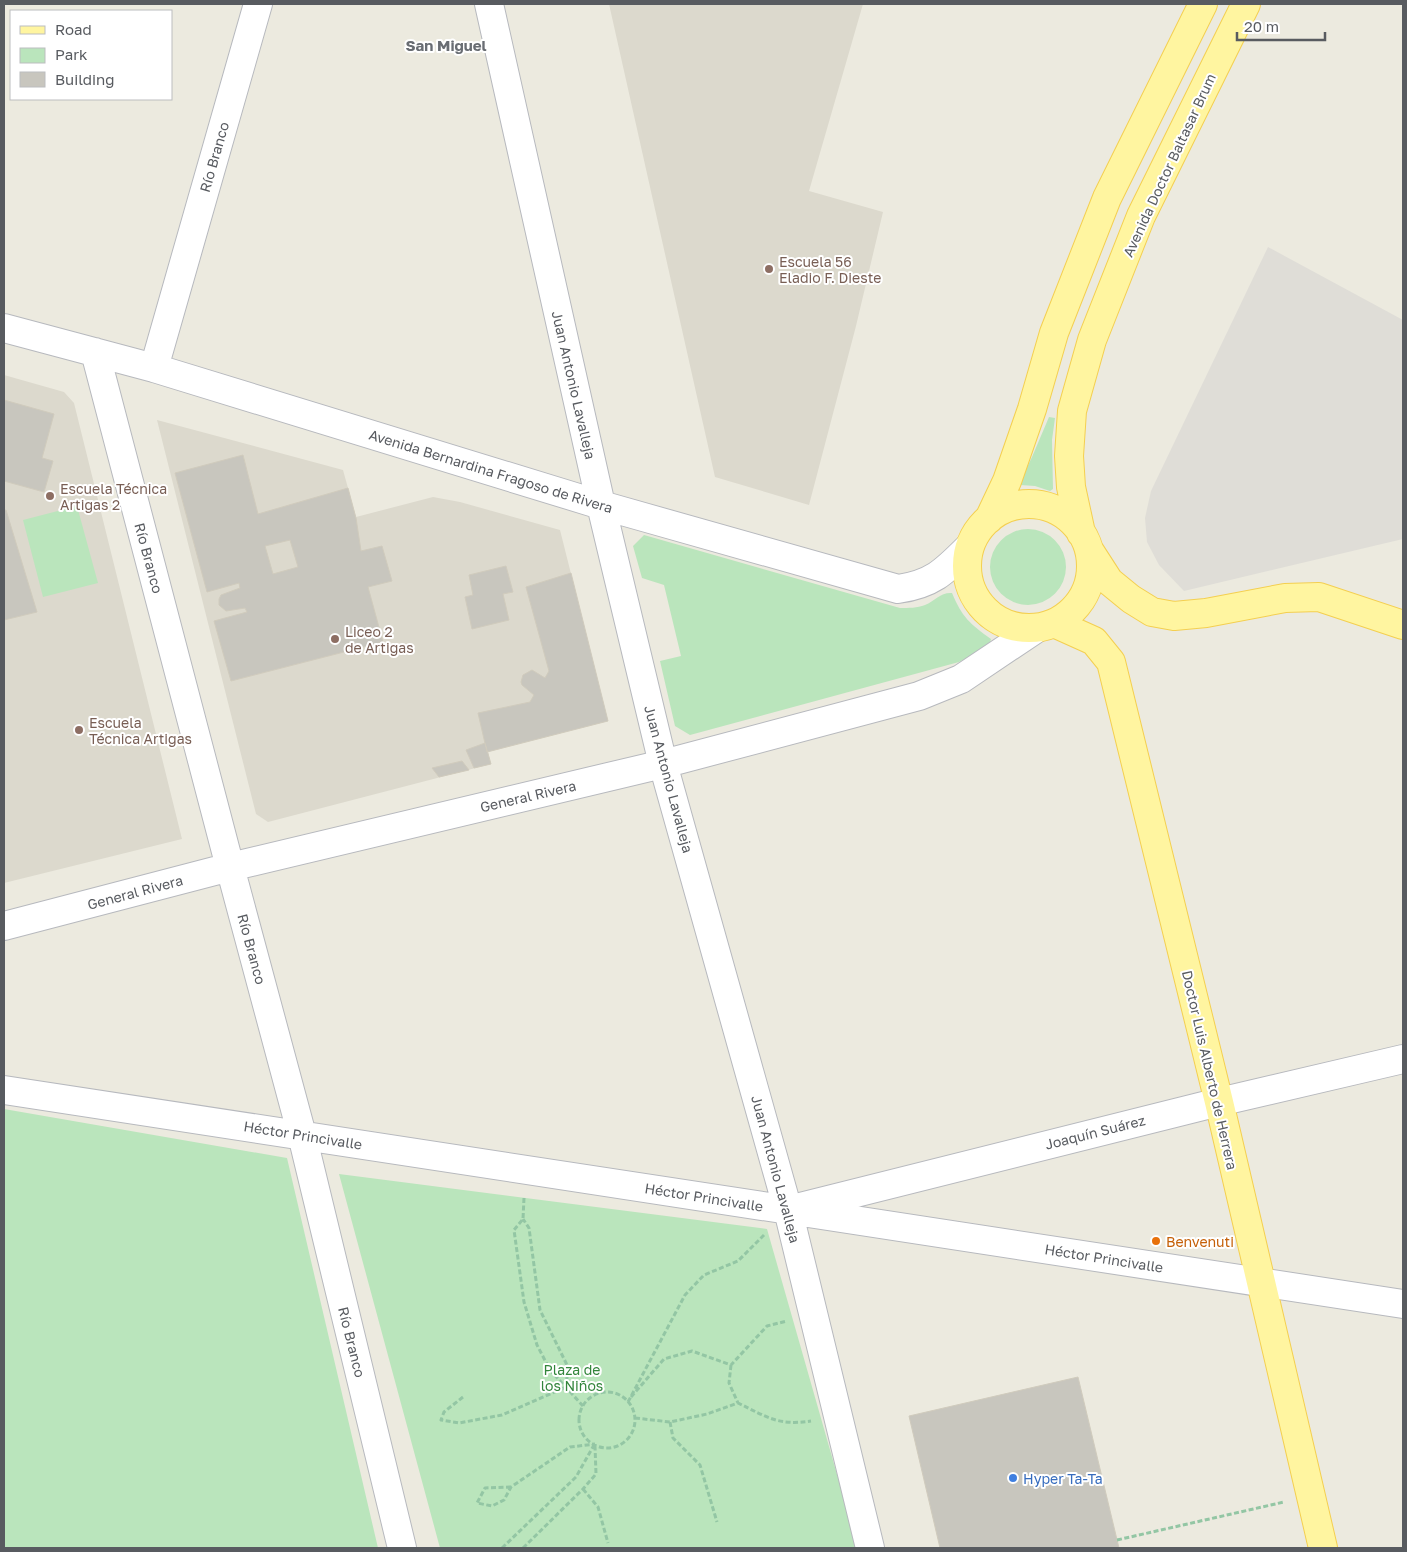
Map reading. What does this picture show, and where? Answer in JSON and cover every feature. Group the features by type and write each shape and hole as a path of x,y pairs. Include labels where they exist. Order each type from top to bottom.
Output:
{"main road":[{"path":"989,519 1007,480 1032,409 1054,332 1107,198 1203,4"},
{"name":"Avenida Doctor Baltasar Brum","path":"1085,541 1071,487 1068,456 1072,411 1092,340 1141,216 1246,4"},
{"path":"1085,541 1091,567 1088,584 1081,600 1070,613 1046,625 1022,628 1007,624 993,617 981,606 973,593 966,563 969,547 977,532 989,519 1004,509 1020,504 1038,505 1055,510 1070,520 1085,541 1109,580 1131,600 1152,612 1174,616 1190,615 1284,598 1319,597 1403,626"},
{"name":"Doctor Luis Alberto de Herrera","path":"1046,625 1094,641 1111,662 1218,1102 1322,1548"}],"street":[{"name":"Río Branco","path":"154,368 258,4"},
{"name":"Juan Antonio Lavalleja","path":"489,4 601,505 663,764 788,1210 870,1548"},
{"name":"Avenida Bernardina Fragoso de Rivera","path":"4,328 154,368 601,505 898,588 915,586 941,574 969,547"},
{"name":"Río Branco","path":"95,352 302,1135 402,1548"},
{"name":"General Rivera","path":"4,926 230,867 663,764 919,696 961,679 1046,625"},
{"name":"Joaquín Suárez","path":"788,1210 1218,1102 1403,1059"},
{"name":"Héctor Princivalle","path":"4,1090 1403,1304"}],"path":[{"path":"526,1170 523,1219 514,1230 524,1302 537,1345 550,1370 583,1406"},
{"path":"628,1402 685,1295 704,1275 738,1261 788,1210"},
{"path":"523,1219 529,1228 540,1310 568,1367 566,1387"},
{"path":"814,1314 767,1326 731,1364 729,1383 738,1403 776,1422 794,1424 838,1416"},
{"path":"628,1402 664,1359 692,1351 731,1364"},
{"path":"463,1397 444,1412 441,1420 459,1423 502,1415 566,1387"},
{"path":"604,1392 621,1396 628,1402 632,1409 634,1428 622,1443 614,1447 604,1447 587,1439 579,1422 580,1414 583,1406 596,1394 604,1392"},
{"path":"634,1418 670,1422 707,1414 738,1403"},
{"path":"670,1422 674,1438 700,1466 717,1522"},
{"path":"511,1486 504,1500 492,1506 477,1503 485,1488 511,1486 570,1447 595,1444"},
{"path":"523,1548 596,1474 595,1444"},
{"path":"502,1548 576,1477 595,1444"},
{"path":"583,1489 598,1507 608,1543"},
{"path":"1117,1540 1284,1502"}],"shaded area":[{"name":"Escuela 56 Eladio F. Dieste","path":"609,4 863,4 809,191 883,212 856,326 809,505 715,477"},
{"path":"1268,247 1403,320 1403,539 1184,591 1159,565 1147,542 1145,518 1151,491"},
{"name":"Escuela Técnica Artigas","path":"4,375 64,392 74,403 182,839 4,883"},
{"name":"Liceo 2 de Artigas","path":"157,420 343,470 356,517 433,497 460,502 560,530 608,721 488,752 491,764 268,822 256,814"}],"green space":[{"path":"1049,417 1055,418 1052,440 1053,489 1050,491 1035,486 1020,485"},
{"path":"77,506 98,583 43,597 23,520"},
{"path":"1028,529 1043,532 1055,540 1063,552 1066,567 1063,582 1055,594 1043,602 1028,605 1013,602 1001,594 993,582 990,567 993,552 1001,540 1013,532"},
{"path":"644,535 900,608 922,606 941,595 952,593 967,619 991,639 989,646 959,662 690,735 675,726 660,661 681,656 664,585 642,578 633,546"},
{"path":"4,1109 287,1158 378,1548 4,1548"},
{"name":"Plaza de los Niños","path":"339,1174 767,1229 858,1548 440,1548"}],"building":[{"path":"4,400 54,414 42,458 53,461 44,492 4,481"},
{"path":"243,455 258,514 348,488 356,518 361,551 382,546 392,581 368,587 383,642 231,681 214,621 247,612 245,608 226,611 219,605 221,595 240,588 239,583 207,592 175,473","holes":["290,540 298,567 273,574 265,546"]},
{"path":"4,510 6,510 37,612 4,620"},
{"path":"506,566 513,592 503,594 509,620 472,629 465,597 473,595 469,575"},
{"path":"571,573 608,721 487,752 478,713 530,702 534,695 522,685 523,675 532,670 545,678 549,671 526,587"},
{"path":"485,743 491,764 474,768 466,750"},
{"path":"462,761 469,770 439,777 432,768"},
{"name":"Hyper Ta-Ta","path":"1078,1377 1119,1548 940,1548 909,1416"}],"place":[{"name":"Escuela 56 Eladio F. Dieste","path":"769,269"},
{"name":"Escuela Técnica Artigas 2","path":"50,496"},
{"name":"Liceo 2 de Artigas","path":"335,639"},
{"name":"Escuela Técnica Artigas","path":"79,730"},
{"name":"Benvenuti","path":"1156,1241"},
{"name":"Hyper Ta-Ta","path":"1013,1478"}],"district":[{"name":"San Miguel","path":"446,45"}]}
